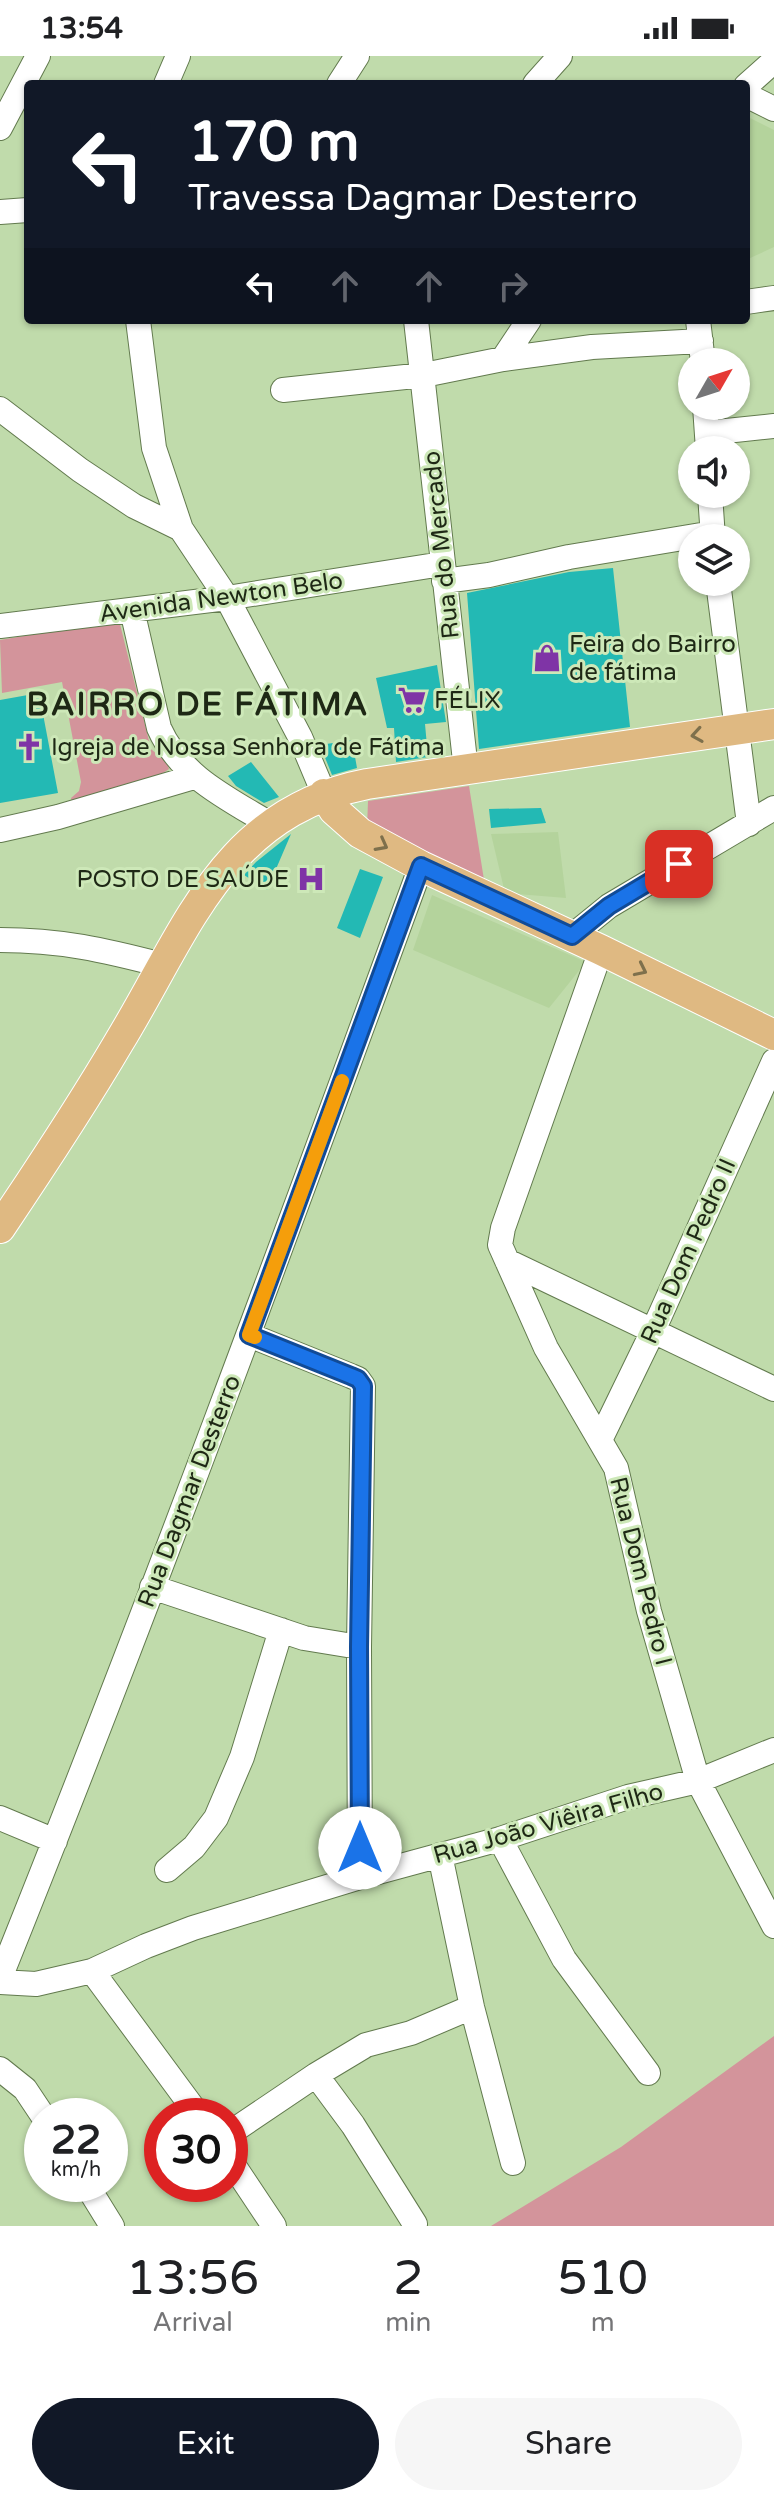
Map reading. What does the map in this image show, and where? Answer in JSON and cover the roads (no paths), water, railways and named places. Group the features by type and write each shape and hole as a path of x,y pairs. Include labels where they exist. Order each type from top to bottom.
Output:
{"main road":[{"path":"0,1228 119,1044 207,890 231,861 270,824 301,804 324,794 367,784 774,724"},
{"path":"324,794 346,823 421,866 774,1035"}],"street":[{"path":"25,80 38,56"},
{"path":"168,80 178,56"},
{"path":"342,80 357,56"},
{"path":"750,82 774,61"},
{"path":"0,128 24,83"},
{"path":"750,97 774,109"},
{"path":"0,212 24,210"},
{"path":"750,301 774,298"},
{"path":"138,324 154,448 181,529 227,598 300,737 324,794"},
{"name":"Rua do Mercado","path":"417,324 466,770"},
{"path":"503,359 526,324"},
{"path":"283,390 424,375 503,359 592,347 701,341"},
{"path":"0,409 80,470 134,506 181,529"},
{"path":"730,436 774,426"},
{"name":"Avenida Newton Belo","path":"0,626 443,573 489,575 569,557 678,541"},
{"path":"720,596 749,824"},
{"path":"132,610 159,728 174,755 194,777 270,824"},
{"path":"0,830 58,817 194,777"},
{"path":"572,936 609,906 774,808"},
{"name":"Rua Dagmar Desterro","path":"0,1980 9,1928 55,1841 249,1335 421,866"},
{"path":"0,940 50,940 162,965"},
{"name":"Rua Dom Pedro I","path":"601,950 503,1228 500,1245 546,1348 616,1468 649,1611 698,1781 774,1926"},
{"name":"Rua Dom Pedro II","path":"600,1440 653,1331 774,1061"},
{"path":"507,1261 774,1389"},
{"path":"249,1335 358,1379 363,1386 359,1647 360,1877"},
{"path":"152,1587 304,1638 359,1647"},
{"path":"167,1870 194,1847 216,1818 242,1757 281,1630"},
{"name":"Rua João Viêira Filho","path":"0,1980 36,1984 92,1971 193,1928 360,1877 500,1839 628,1797 698,1781 774,1750"},
{"path":"0,1818 55,1841"},
{"path":"500,1839 564,1959 648,2073"},
{"path":"440,1855 472,2007 513,2163"},
{"path":"92,1971 186,2098"},
{"path":"248,2121 366,2045 411,2033 472,2007"},
{"path":"0,2069 25,2089 31,2098"},
{"path":"316,2075 353,2125 415,2224"},
{"path":"248,2187 274,2226"},
{"path":"97,2202 112,2226"}],"place":[{"name":"Feira do Bairro de fátima","path":"547,658"},
{"name":"FÉLIX","path":"412,700"},
{"name":"Igreja de Nossa Senhora de Fátima","path":"29,747"},
{"name":"POSTO DE SAÚDE","path":"311,879"}],"district":[{"name":"BAIRRO DE FÁTIMA","path":"198,704"}]}
